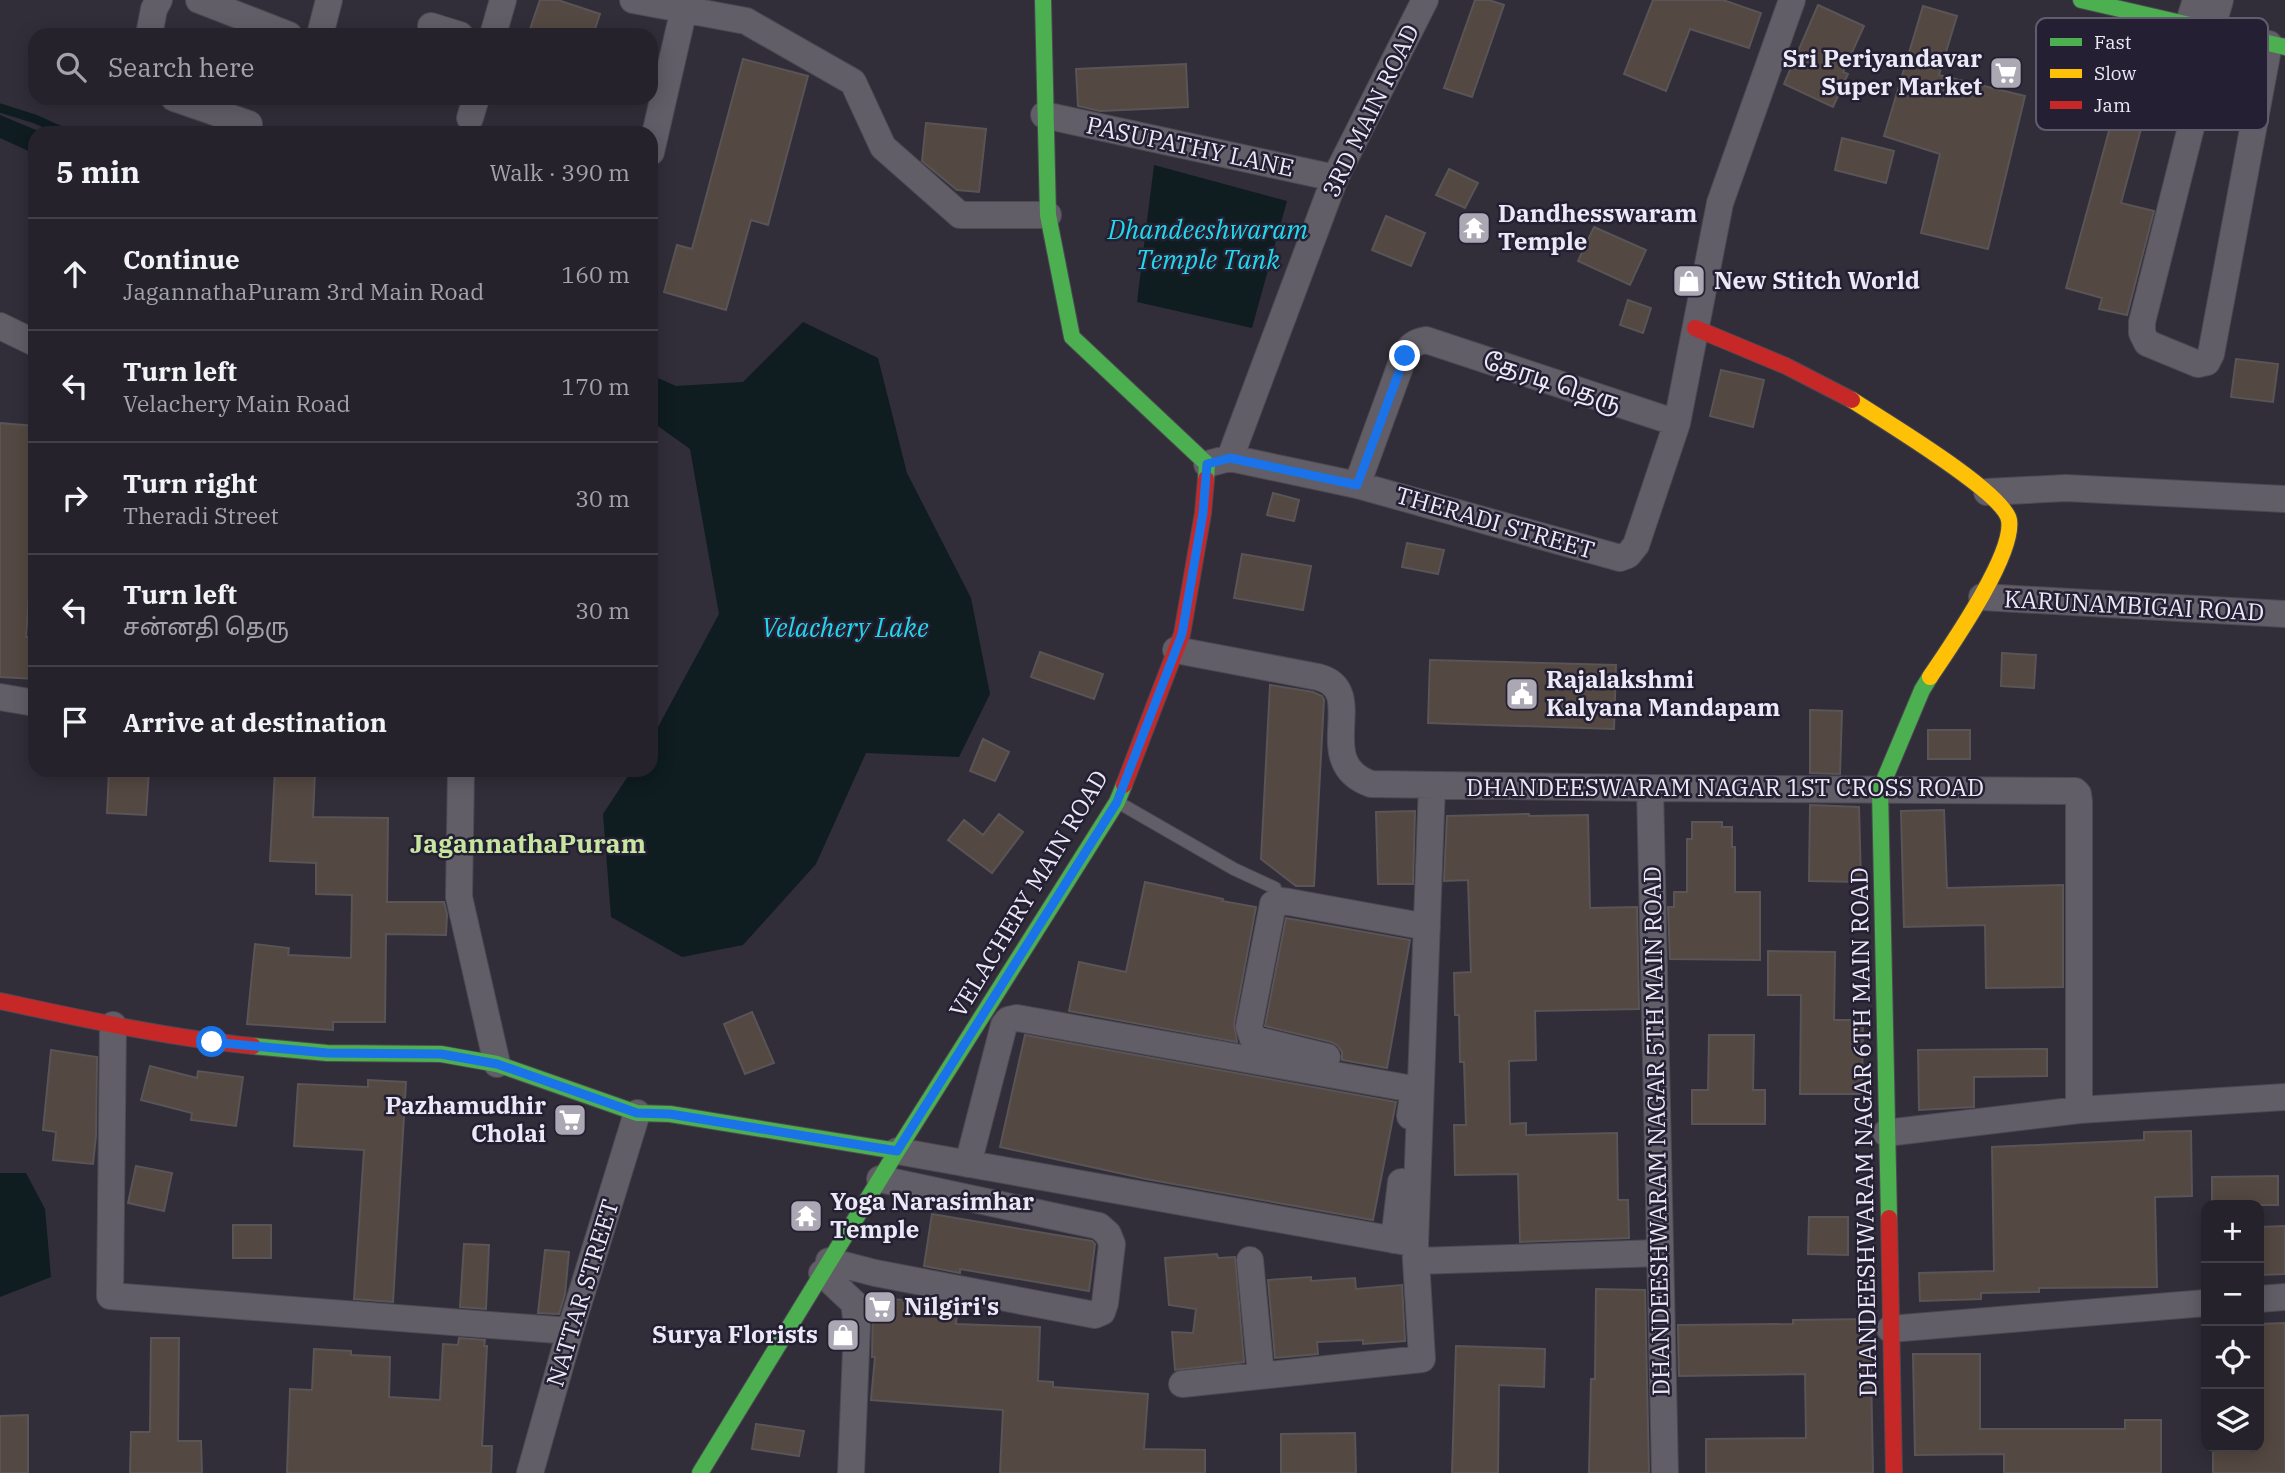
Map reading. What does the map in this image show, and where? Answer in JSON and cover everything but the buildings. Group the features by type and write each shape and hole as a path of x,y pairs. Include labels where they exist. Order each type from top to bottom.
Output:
{"street":[{"path":"150,28 153,9 159,0"},
{"path":"199,0 271,28"},
{"path":"322,28 328,0"},
{"path":"495,28 503,0"},
{"path":"633,0 685,5 746,21 853,82 883,146 960,215 1048,215"},
{"path":"1043,0 1048,215 1072,337 1218,461"},
{"name":"3RD MAIN ROAD","path":"1218,461 1335,178 1425,0"},
{"path":"1677,423 1720,203 1791,0"},
{"path":"2081,0 2180,18"},
{"path":"2205,18 2220,0"},
{"path":"657,126 685,5"},
{"path":"431,26 437,28"},
{"path":"2268,87 2277,45"},
{"path":"194,105 248,124"},
{"name":"PASUPATHY LANE","path":"1044,115 1335,178"},
{"path":"2180,130 2142,333 2147,343 2198,364 2207,362 2211,354 2259,130"},
{"path":"0,326 28,340"},
{"path":"1695,328 1786,366 1852,400 1987,492 2000,503 2009,519 2008,539 1982,597 1922,690 1880,790"},
{"name":"தேரடி தெரு","path":"1357,485 1405,356 1416,342 1426,340 1677,423"},
{"name":"THERADI STREET","path":"1218,461 1357,485 1620,558 1628,555 1636,545 1677,423"},
{"name":"VELACHERY MAIN ROAD","path":"700,1473 897,1151 1117,802 1182,634 1203,513 1218,461"},
{"path":"1987,492 2067,488 2285,499"},
{"name":"KARUNAMBIGAI ROAD","path":"1982,597 2285,614"},
{"name":"DHANDEESWARAM NAGAR 1ST CROSS ROAD","path":"1176,650 1332,682 1341,694 1341,754 1347,768 1359,780 1371,784 1650,789 2070,789 2078,794 2079,1110"},
{"path":"0,697 28,702"},
{"path":"461,777 459,897 497,1064"},
{"path":"1409,1249 1420,1080 1432,785"},
{"name":"DHANDEESHWARAM NAGAR 5TH MAIN ROAD","path":"1650,789 1665,1473"},
{"name":"DHANDEESHWARAM NAGAR 6TH MAIN ROAD","path":"1880,790 1894,1473"},
{"path":"1420,1080 1253,1039 1249,1027 1273,904 1289,902 1427,927"},
{"path":"0,1001 113,1025 212,1042 327,1053 441,1054 497,1064 637,1113 670,1114 897,1151 1409,1249 1660,1253"},
{"path":"968,1164 1004,1025 1007,1020 1017,1018 1407,1088 1413,1095 1409,1249 1422,1359 1182,1384"},
{"path":"113,1025 110,1296 570,1331"},
{"path":"1886,1133 2079,1110 2285,1097"},
{"name":"NATTAR STREET","path":"530,1473 570,1331 637,1113"},
{"path":"826,1267 875,1273 1095,1315 1102,1312 1112,1244 1108,1234 1099,1226 880,1179"},
{"path":"1250,1260 1261,1375"},
{"path":"826,1267 854,1303 857,1326 851,1473"},
{"path":"2264,1299 2285,1297"},
{"path":"1890,1329 2201,1303"}],"lane":[{"path":"1117,802 1234,869 1275,888"}],"water":[{"path":"0,115 28,127 28,151 0,138"},
{"name":"Dhandeeshwaram Temple Tank","path":"1154,165 1287,201 1252,328 1137,302"},
{"name":"Velachery Lake","path":"803,322 878,358 907,473 971,598 990,694 959,757 866,753 816,864 743,945 682,957 611,917 603,814 627,777 658,777 658,727 719,614 690,449 658,426 658,378 676,386 743,382"},
{"path":"0,1173 26,1173 45,1209 51,1277 0,1297"}],"waterway":[{"path":"0,108 50,126"}],"traffic: fast":[{"path":"1043,0 1048,215 1072,337 1207,464 1206,479"},
{"path":"2081,0 2159,18"},
{"path":"2268,43 2285,47"},
{"path":"1889,1218 1880,790 1930,677"},
{"path":"700,1473 897,1151 1117,802 1124,785"},
{"path":"253,1046 327,1053 441,1054 497,1064 637,1113 670,1114 897,1151"}],"traffic: slow":[{"path":"1852,400 1965,475 2002,508 2009,520 2008,535 1992,577 1930,677"}],"traffic: jam":[{"path":"1695,328 1786,366 1852,400"},
{"path":"1124,785 1182,634 1203,513 1206,479"},
{"path":"0,1001 158,1033 253,1046"},
{"path":"1889,1218 1894,1473"}],"place":[{"name":"Sri Periyandavar Super Market","path":"2006,73"},
{"name":"Dandhesswaram Temple","path":"1474,228"},
{"name":"New Stitch World","path":"1689,281"},
{"name":"Rajalakshmi Kalyana Mandapam","path":"1522,694"},
{"name":"Pazhamudhir Cholai","path":"570,1120"},
{"name":"Yoga Narasimhar Temple","path":"806,1216"},
{"name":"Nilgiri's","path":"880,1307"},
{"name":"Surya Florists","path":"843,1335"}],"district":[{"name":"JagannathaPuram","path":"528,844"}],"route":[{"path":"212,1042 327,1053 441,1054 497,1064 637,1113 670,1114 897,1151 1117,802 1182,634 1203,513 1207,464 1230,458 1357,485 1405,356"}]}
